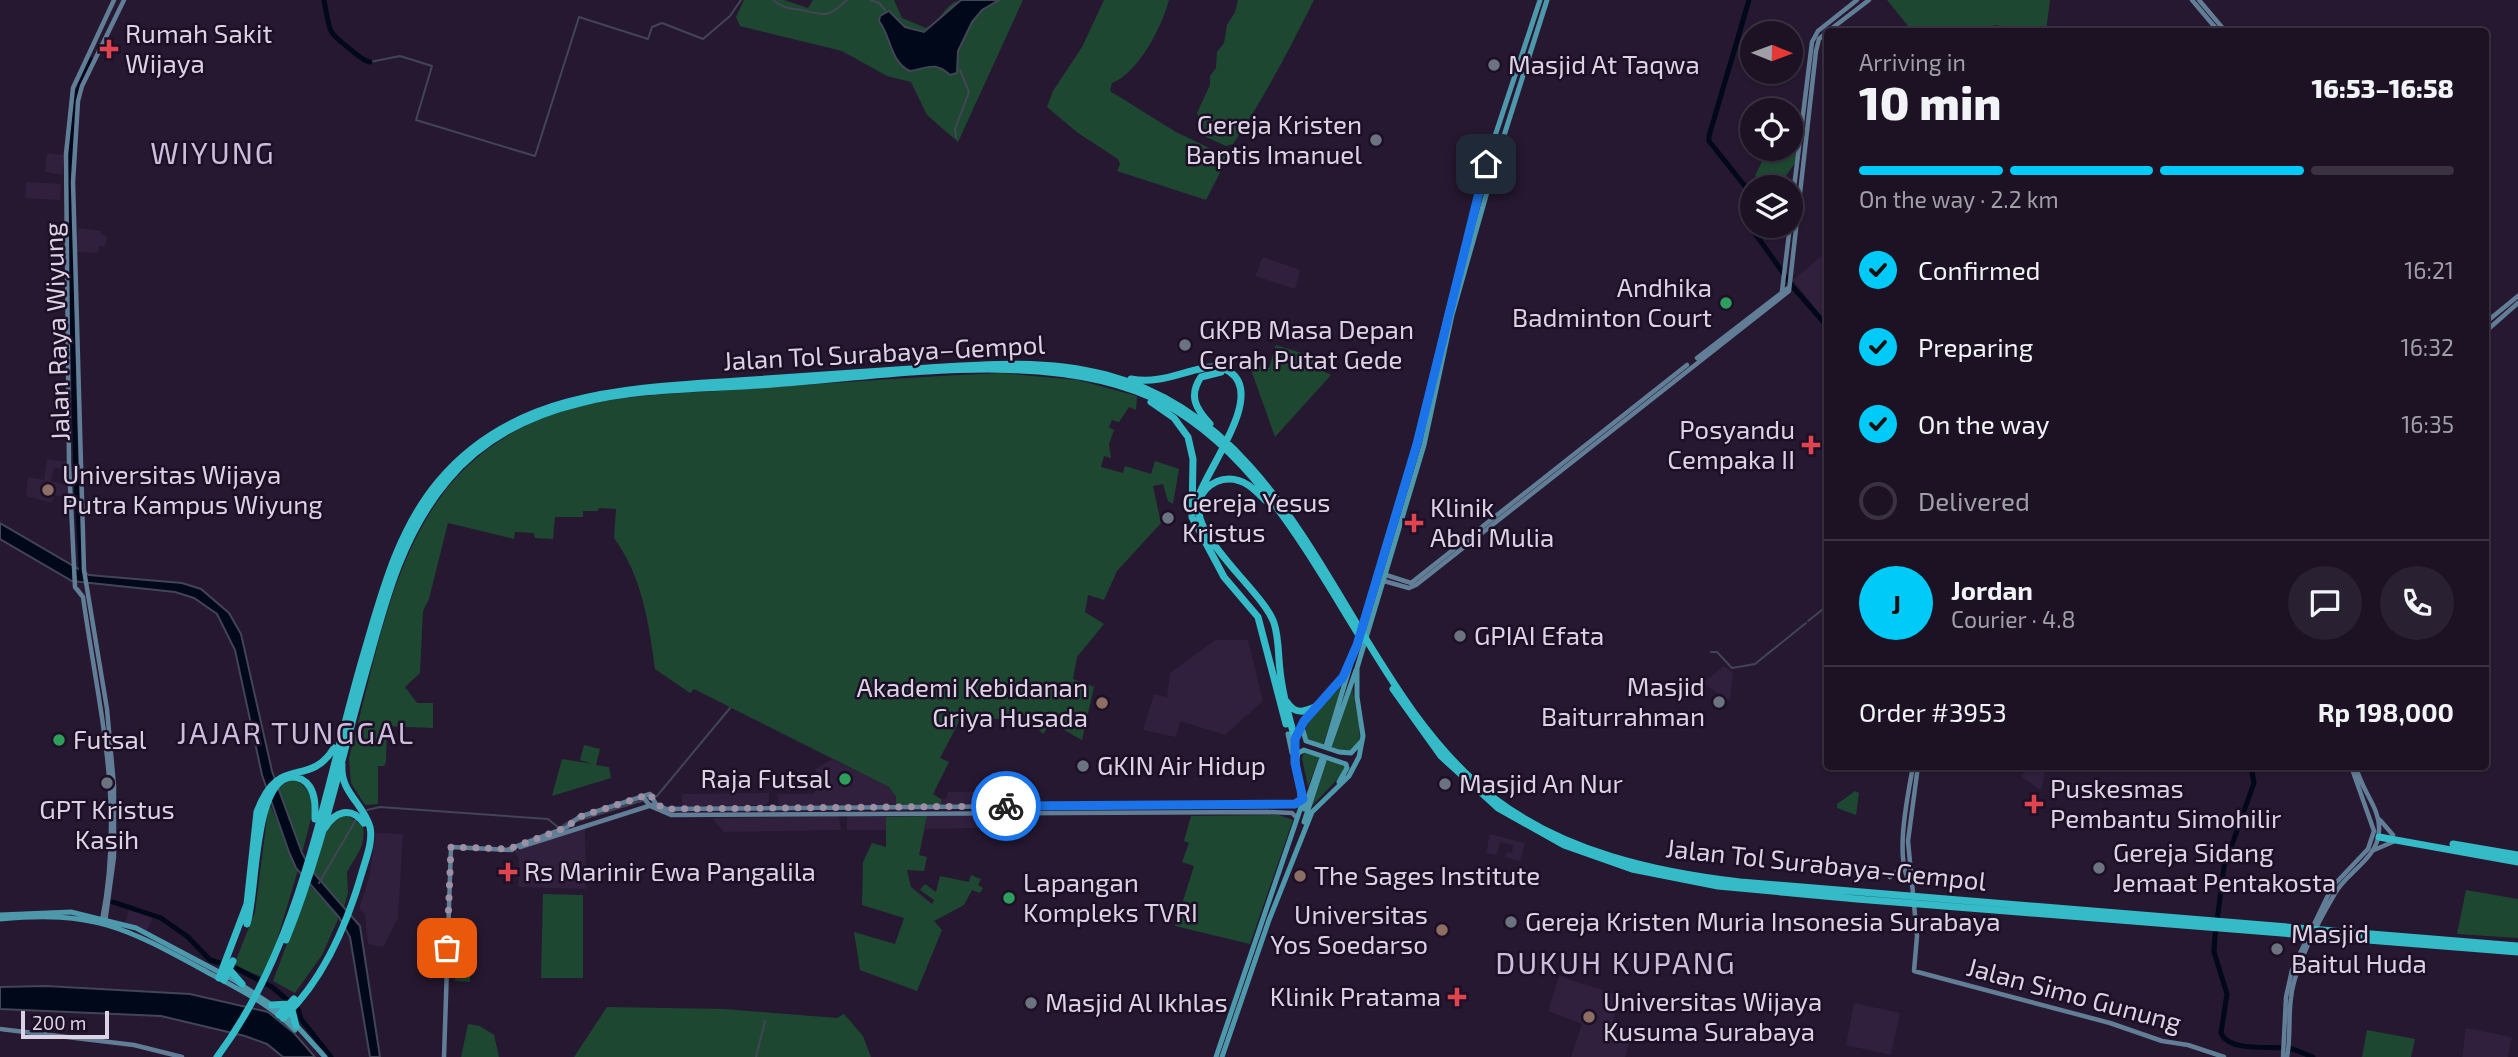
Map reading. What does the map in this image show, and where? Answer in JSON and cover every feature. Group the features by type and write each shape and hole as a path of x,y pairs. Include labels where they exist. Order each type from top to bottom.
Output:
{"highway":[{"name":"Jalan Tol Surabaya–Gempol","path":"313,847 346,715 387,577 417,513 436,484 477,444 533,411 624,389 966,365 1058,366 1107,375 1135,384 1176,404 1225,440 1265,485 1295,526 1416,725 1470,786 1532,829 1602,859 1632,869 1718,886 2306,931 2518,952"},
{"path":"1107,375 1147,382 1165,380 1205,368 1225,369 1239,381 1243,394 1239,414 1191,504"},
{"name":"Jalan Tol Surabaya–Gempol","path":"223,1057 267,980 299,894 390,586 423,514 464,463 506,431 528,419 579,403 639,393 960,371 1046,372 1122,387 1163,403 1198,426 1244,468 1281,515 1357,628"},
{"path":"1225,440 1205,419 1194,400 1196,385 1201,377 1212,372 1226,373 1238,388 1236,409 1229,429"},
{"path":"1122,387 1162,408 1188,437 1193,460 1191,504 1195,526 1224,577 1258,617 1286,724"},
{"path":"1217,453 1198,498 1197,512 1204,531 1268,609 1274,623 1292,736"},
{"path":"1198,498 1211,484 1232,479 1249,485 1281,515"},
{"path":"1258,617 1267,617 1268,609"},
{"path":"1262,628 1268,623 1274,623"},
{"path":"1284,694 1290,707 1297,711 1308,711 1317,706"},
{"path":"226,970 254,898 265,798 281,778 313,769 327,758 346,715"},
{"path":"289,1008 339,931 350,906 370,840 361,816 342,781 343,757 350,727"},
{"path":"281,778 300,778 313,794 313,847"},
{"path":"313,847 335,816 344,811 361,816"},
{"path":"2377,834 2518,855"},
{"path":"2473,850 2518,862"},
{"name":"Jalan Tol Surabaya–Gempol","path":"2322,933 2518,946"},
{"path":"212,970 226,970 242,984"},
{"name":"Jalan Tol Surabaya–Gempol","path":"217,1057 239,1027 267,980"},
{"path":"272,1005 289,1008"},
{"path":"289,1008 296,1026"}],"main road":[{"name":"Jalan Raya Wiyung","path":"92,640 84,572 78,440 73,408 68,182 73,88 114,0"},
{"name":"Jalan Raya Wiyung","path":"104,920 114,857 112,793 108,723 83,597 75,584 69,440 73,408 68,182 82,86 124,0"},
{"path":"1420,444 1327,746 1357,668 1385,578 1420,444 1462,267 1539,13 1540,0"},
{"path":"1539,13 1547,0"},
{"path":"1786,290 1813,38 1857,0"},
{"path":"1832,28 1868,0"},
{"path":"2193,0 2216,28"},
{"path":"2199,0 2223,28"},
{"path":"1807,105 1816,51 1819,39 1824,35"},
{"path":"1462,267 1470,252 1516,83"},
{"path":"1799,175 1800,168"},
{"path":"1786,290 1789,238"},
{"path":"1385,578 1410,584 1517,504 1786,290"},
{"path":"2489,321 2518,296"},
{"path":"2489,328 2518,303"},
{"path":"69,440 78,440"},
{"path":"1222,1057 1303,799 1292,736 1350,666"},
{"path":"1216,1057 1312,812 1337,787 1354,761 1363,736 1357,696 1357,668"},
{"path":"1306,719 1301,729 1303,737 1326,749 1351,753 1363,736"},
{"path":"1297,772 1297,756 1301,751 1346,764 1337,787"},
{"path":"1287,850 1322,761 1296,852"},
{"path":"1910,883 1904,866 1914,770"},
{"path":"2352,770 2355,784 2377,834"},
{"path":"2288,997 2334,894 2374,851 2395,838 2378,817 2360,782 2357,770"},
{"name":"Jalan Raya Wiyung","path":"108,893 112,793"},
{"path":"509,849 574,821 650,795 666,809 745,812 754,815 959,814 1211,804 1295,804 1303,799"},
{"path":"644,797 649,806 664,815 745,812 754,808 959,806 1292,813 1297,818"},
{"path":"444,1057 451,847 509,849 656,803"},
{"path":"1210,812 1211,804"},
{"path":"1282,813 1283,804"},
{"path":"951,806 952,814"},
{"path":"959,806 959,814"},
{"path":"852,807 853,814"},
{"path":"754,808 754,815"},
{"path":"1909,810 1910,883"},
{"path":"2374,851 2378,817"},
{"path":"2286,1051 2292,970 2332,887 2368,849 2377,834"},
{"path":"1890,877 1904,866"},
{"name":"Jalan Simo Gunung","path":"1910,883 1917,936 1914,971 2110,1023 2162,1041 2188,1045 2224,1057"},
{"path":"0,917 71,912 104,920 136,928 212,970"},
{"path":"104,920 226,970 289,1008 323,1057"},
{"path":"242,984 272,1005"},
{"path":"296,1026 323,1057"},
{"path":"0,1029 134,1045 182,1057"}],"shaded area":[{"path":"47,153 64,155 62,175 45,172"},
{"path":"26,182 61,184 60,200 25,198"},
{"path":"78,228 101,231 101,234 107,236 105,247 99,246 98,253 76,252"},
{"path":"1824,254 1824,320 1793,280"},
{"path":"1263,257 1300,270 1295,289 1255,276"},
{"name":"Universitas Wijaya Putra Kampus Wiyung","path":"47,459 68,462 67,469 54,468 51,481 70,486 67,498 54,495 52,503 26,496 28,477 44,480"},
{"path":"1215,640 1248,640 1263,701 1225,735 1180,721 1176,737 1143,730 1154,694 1167,697 1170,673"},
{"path":"1724,666 1733,673 1730,700 1717,697 1718,694 1703,683"},
{"path":"832,759 889,787 896,798 896,805 779,805 777,794 815,794 816,769"},
{"path":"2026,770 2045,770 2041,791 2021,776"},
{"path":"1011,791 1011,795 1038,794 1036,804 941,805 941,799 946,799 948,792"},
{"path":"769,793 769,802 765,805 683,807 681,797 683,794"},
{"path":"1035,814 1030,827 925,829 927,816"},
{"path":"839,816 841,830 724,832 712,818"},
{"path":"847,817 886,817 886,830 847,830"},
{"path":"585,828 586,889 518,887 519,859 514,851"},
{"path":"376,833 403,834 398,918 383,947 368,944 365,914 359,909 369,878"},
{"path":"1490,834 1525,843 1520,861 1505,857 1507,852 1512,853 1513,845 1500,842 1497,855 1486,853"},
{"path":"129,909 153,917 147,931 125,922"},
{"name":"Universitas Wijaya Kusuma Surabaya","path":"1559,976 1621,996 1608,1035 1629,1044 1625,1057 1571,1057 1582,1024 1548,1011"},
{"path":"1854,1003 1900,1013 1891,1055 1846,1045"},
{"path":"2466,1028 2512,1037 2508,1057 2462,1057"}],"green space":[{"path":"744,0 784,0 808,8 813,0 894,0 902,18 926,28 955,2 1023,0 958,142 927,115 911,82 887,76 842,51 740,26 736,17"},
{"path":"1104,0 1169,0 1148,48 1131,70 1112,83 1110,91 1176,132 1228,157 1206,200 1117,171 1120,164 1118,159 1078,133 1047,107 1053,91 1082,47"},
{"path":"1238,0 1314,0 1255,109 1233,144 1226,146 1206,137 1197,113 1210,85 1210,76 1216,68 1217,52 1224,43 1227,25"},
{"path":"1887,0 2050,0 2046,28 1994,25 1994,28 1910,28"},
{"path":"1762,161 1795,161 1786,175 1755,175"},
{"path":"1276,345 1317,358 1315,367 1331,375 1275,437 1249,364 1269,368"},
{"path":"1000,373 1078,380 1137,396 1136,410 1129,407 1119,422 1112,420 1109,427 1114,430 1109,444 1111,458 1104,456 1101,467 1123,473 1125,466 1151,474 1155,461 1179,469 1173,504 1168,501 1163,484 1153,486 1161,523 1117,571 1104,600 1088,595 1085,612 1104,624 1077,657 1073,679 1094,687 1082,740 1050,724 1043,734 1023,714 1013,725 1007,719 961,718 940,758 949,762 933,794 941,799 941,805 896,805 896,797 889,787 694,689 690,693 655,669 647,617 638,584 614,538 616,509 599,508 598,511 583,511 583,517 555,517 553,539 535,538 534,533 515,532 514,539 448,523 429,599 423,611 420,673 405,687 417,703 433,703 433,728 387,726 386,762 384,766 378,766 378,804 365,805 351,783 349,758 382,629 403,566 417,536 444,492 469,465 497,442 547,416 614,399"},
{"path":"1352,683 1360,743 1349,752 1331,748"},
{"path":"1342,686 1323,745 1308,739 1305,733 1309,719"},
{"path":"584,745 600,749 596,765 609,767 611,778 552,796 562,759 593,764 580,760"},
{"path":"1304,752 1319,757 1308,787 1302,758"},
{"path":"1327,760 1346,764 1347,769 1312,806"},
{"path":"288,781 298,781 311,793 312,815 302,853 278,788"},
{"path":"1855,791 1859,793 1856,815 1837,808 1837,804"},
{"path":"269,802 298,870 274,950 262,977 234,965 255,912"},
{"path":"347,815 363,826 364,833 360,850 347,872 348,893 344,907 312,871 327,830 332,823"},
{"path":"1279,815 1293,820 1250,944 1175,926 1194,866 1182,862 1189,843 1184,841 1191,816"},
{"path":"927,816 919,855 927,857 924,871 907,870 911,887 932,904 934,900 920,890 925,884 936,892 940,876 969,882 971,875 981,879 978,885 983,888 980,893 972,890 964,905 934,921 942,930 917,991 860,970 854,932 895,944 904,918 862,905 863,862 872,843 886,847 886,817"},
{"path":"309,885 339,917 322,955 295,993 273,981"},
{"path":"2466,890 2518,899 2518,938 2457,934"},
{"path":"543,894 583,895 583,978 541,978"},
{"path":"456,948 472,949 470,982 455,981"},
{"path":"607,1007 724,1009 837,1018 844,1014 863,1036 871,1057 574,1057"},
{"path":"468,1024 480,1026 494,1035 499,1057 461,1057"},
{"path":"2367,1030 2415,1039 2411,1057 2362,1057"}],"water":[{"path":"961,0 999,0 982,10 972,22 958,51 957,73 950,75 935,67 910,71 903,67 898,62 879,21 880,16 889,11 905,27 924,32"},
{"path":"0,523 89,575 182,583 201,589 229,613 241,634 272,771 302,853 312,871 360,926 380,1057 370,1057 350,937 339,917 296,868 289,852 262,775 235,650 217,614 194,598 175,592 72,581 0,539"},
{"path":"46,986 190,994 268,1012 294,1033 315,1057 283,1057 267,1044 245,1036 161,1016 0,1009 0,987"}],"waterway":[{"path":"324,0 332,32 356,54 370,62"},
{"path":"370,62 400,56 432,66 416,120 535,156 579,17 648,39 652,27 662,23 703,39 730,16 741,0"},
{"path":"773,0 785,7 824,14 847,0"},
{"path":"870,0 879,3 885,10"},
{"path":"1740,180 1709,141 1709,136 1749,0"},
{"path":"82,578 76,478 69,172 76,95 91,60"},
{"path":"956,137 955,129 969,92 960,70"},
{"path":"1758,238 1793,287 1824,323"},
{"path":"1808,621 1824,608"},
{"path":"1711,652 1717,652 1732,668 1755,664 1806,623"},
{"path":"367,810 380,807 548,819 559,828 573,819 577,821 657,796 730,708"},
{"path":"2252,770 2254,783 2224,867 2215,936 2214,952 2227,994 2221,1033 2225,1039 2240,1046 2288,1048 2313,1057"},
{"path":"319,883 357,818"},
{"path":"113,902 161,918 188,937 210,960 234,967 272,987 298,1009 301,1019 331,1057"},
{"path":"756,1057 765,1021"}],"way so far":[{"path":"447,948 451,847 509,849 567,827 579,817 650,794 656,804 666,809 1006,806"}],"place":[{"name":"Rumah Sakit Wijaya","path":"109,49"},
{"name":"Masjid At Taqwa","path":"1494,65"},
{"name":"Gereja Kristen Baptis Imanuel","path":"1376,140"},
{"name":"Andhika Badminton Court","path":"1726,303"},
{"name":"GKPB Masa Depan Cerah Putat Gede","path":"1185,345"},
{"name":"Posyandu Cempaka II","path":"1811,445"},
{"name":"Universitas Wijaya Putra Kampus Wiyung","path":"48,490"},
{"name":"Gereja Yesus Kristus","path":"1168,518"},
{"name":"Klinik Abdi Mulia","path":"1414,523"},
{"name":"GPIAI Efata","path":"1460,636"},
{"name":"Masjid Baiturrahman","path":"1719,702"},
{"name":"Akademi Kebidanan Griya Husada","path":"1102,703"},
{"name":"Futsal","path":"59,740"},
{"name":"GKIN Air Hidup","path":"1083,766"},
{"name":"Raja Futsal","path":"845,779"},
{"name":"GPT Kristus Kasih","path":"107,783"},
{"name":"Masjid An Nur","path":"1445,784"},
{"name":"Puskesmas Pembantu Simohilir","path":"2034,804"},
{"name":"Gereja Sidang Jemaat Pentakosta","path":"2099,868"},
{"name":"Rs Marinir Ewa Pangalila","path":"508,872"},
{"name":"The Sages Institute","path":"1300,876"},
{"name":"Lapangan Kompleks TVRI","path":"1009,898"},
{"name":"Gereja Kristen Muria Insonesia Surabaya","path":"1511,922"},
{"name":"Universitas Yos Soedarso","path":"1442,930"},
{"name":"Masjid Baitul Huda","path":"2277,949"},
{"name":"Klinik Pratama","path":"1457,997"},
{"name":"Masjid Al Ikhlas","path":"1031,1003"},
{"name":"Universitas Wijaya Kusuma Surabaya","path":"1589,1017"}],"district":[{"name":"WIYUNG","path":"213,154"},
{"name":"JAJAR TUNGGAL","path":"296,734"},
{"name":"DUKUH KUPANG","path":"1616,964"}],"route":[{"path":"1006,806 1295,804 1303,799 1295,763 1295,739 1304,721 1343,677 1357,645 1422,426 1446,317 1486,164"}]}
